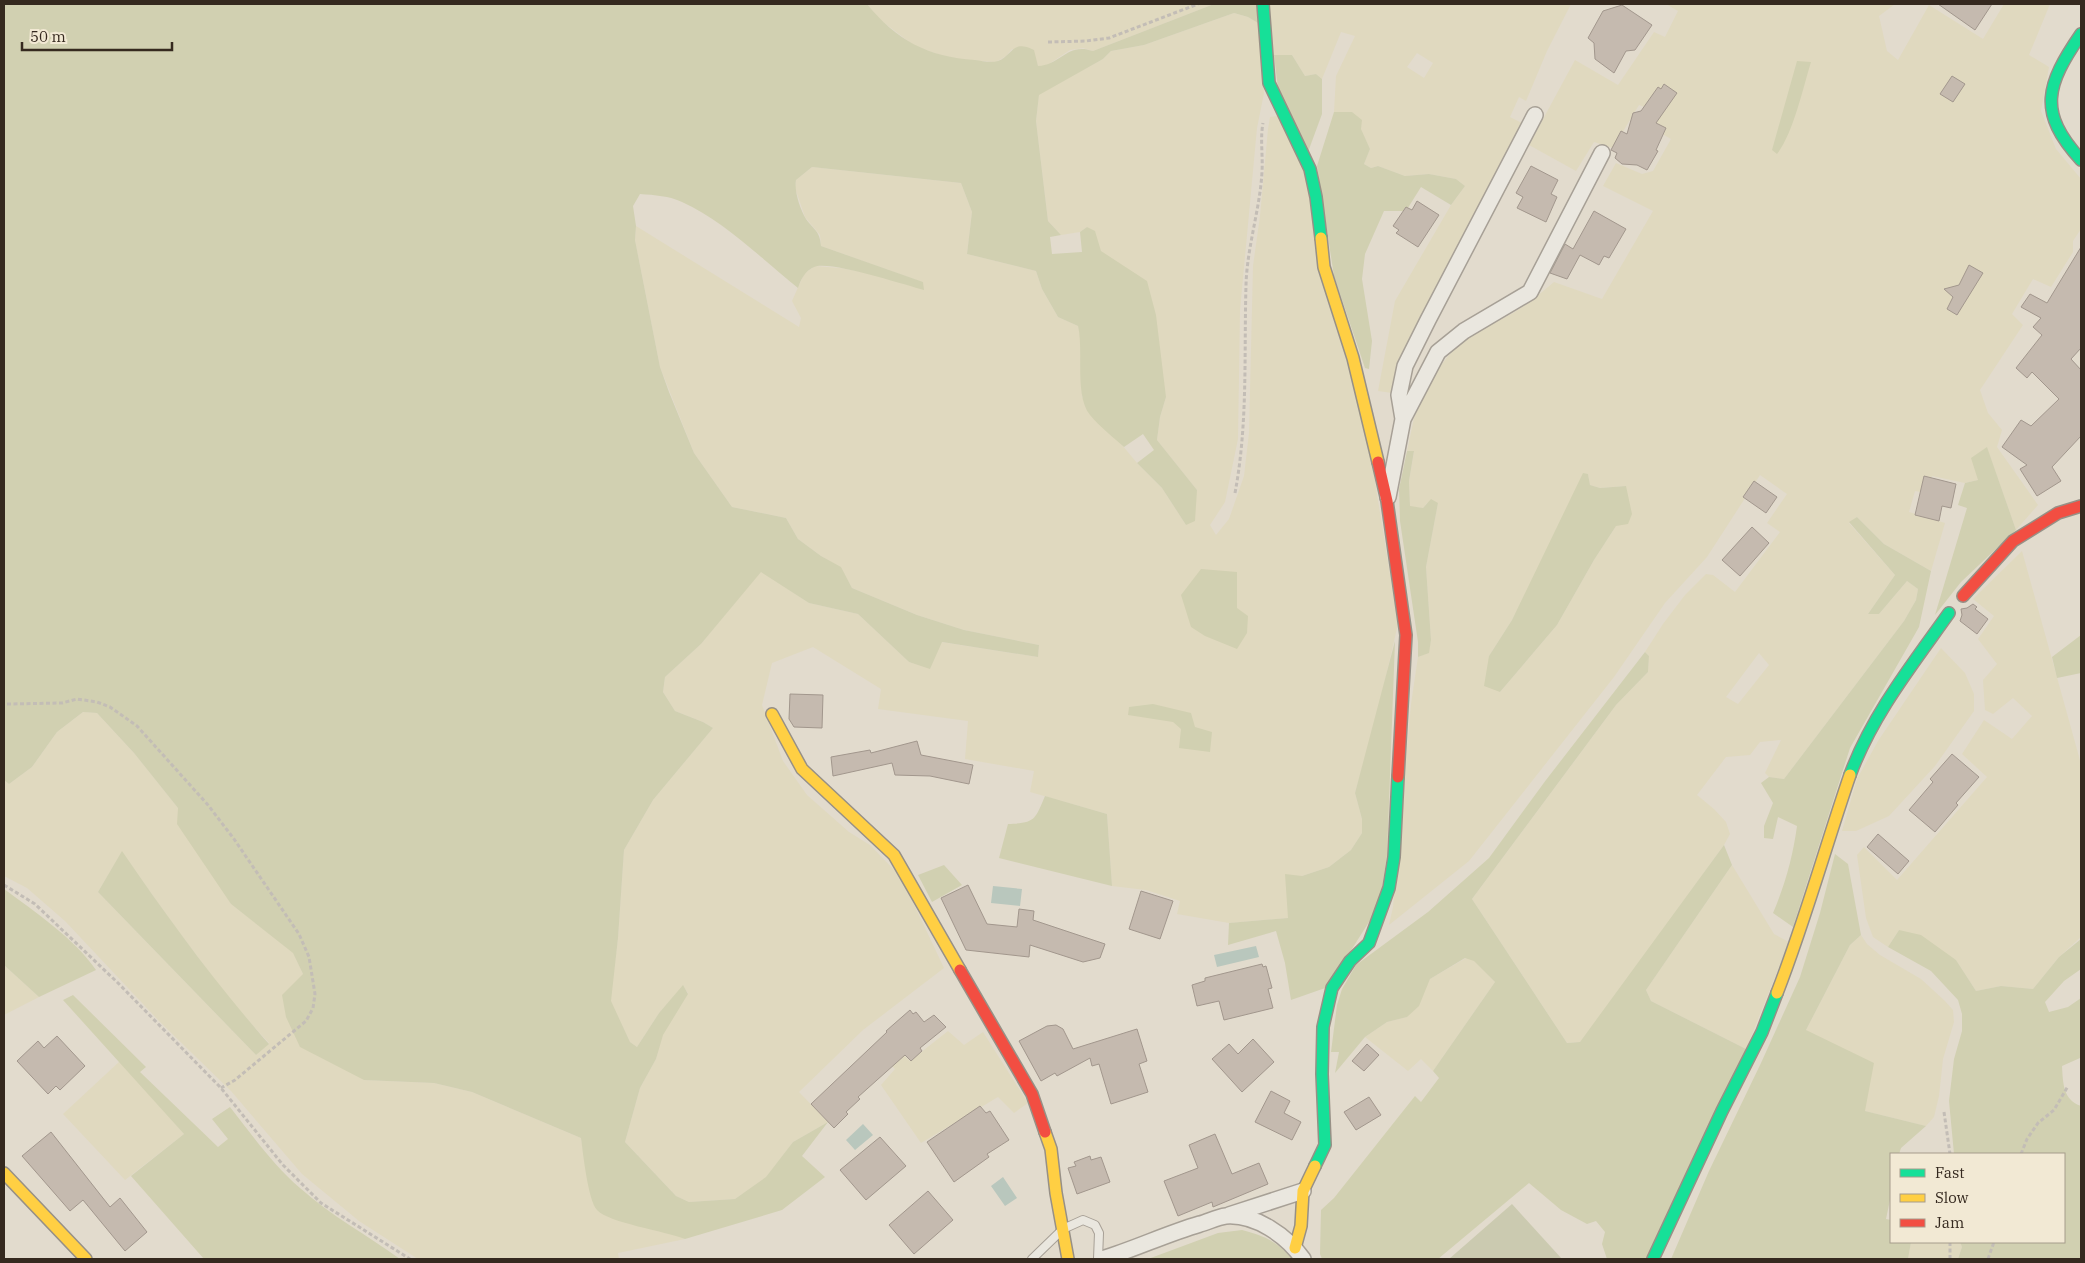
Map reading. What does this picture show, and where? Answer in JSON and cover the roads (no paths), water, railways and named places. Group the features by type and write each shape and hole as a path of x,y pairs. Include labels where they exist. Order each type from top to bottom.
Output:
{"street":[{"path":"1263,4 1269,83 1310,169 1316,197 1324,267 1353,358 1387,501 1406,635 1394,857 1389,888 1369,943 1350,961 1332,988 1323,1027 1322,1074 1325,1145 1303,1191 1300,1254"},
{"path":"2081,34 2058,71 2051,100 2053,121 2064,142 2081,160"},
{"path":"1404,420 1399,395 1406,366 1535,115"},
{"path":"1387,501 1404,420 1438,352 1464,330 1530,292 1602,153"},
{"path":"1962,596 2013,541 2058,514 2081,506"},
{"path":"1653,1259 1722,1111 1762,1032 1800,933 1825,846 1860,748 1893,690 1949,613"},
{"path":"772,714 802,769 894,855 1032,1094 1051,1149 1056,1193 1068,1259"},
{"path":"4,1173 86,1259"},
{"path":"1102,1259 1123,1253 1173,1232 1303,1191"},
{"path":"1225,1216 1246,1219 1268,1226 1300,1254"}],"lane":[{"path":"1032,1259 1063,1229 1083,1220 1095,1225 1099,1233 1098,1259"}]}
